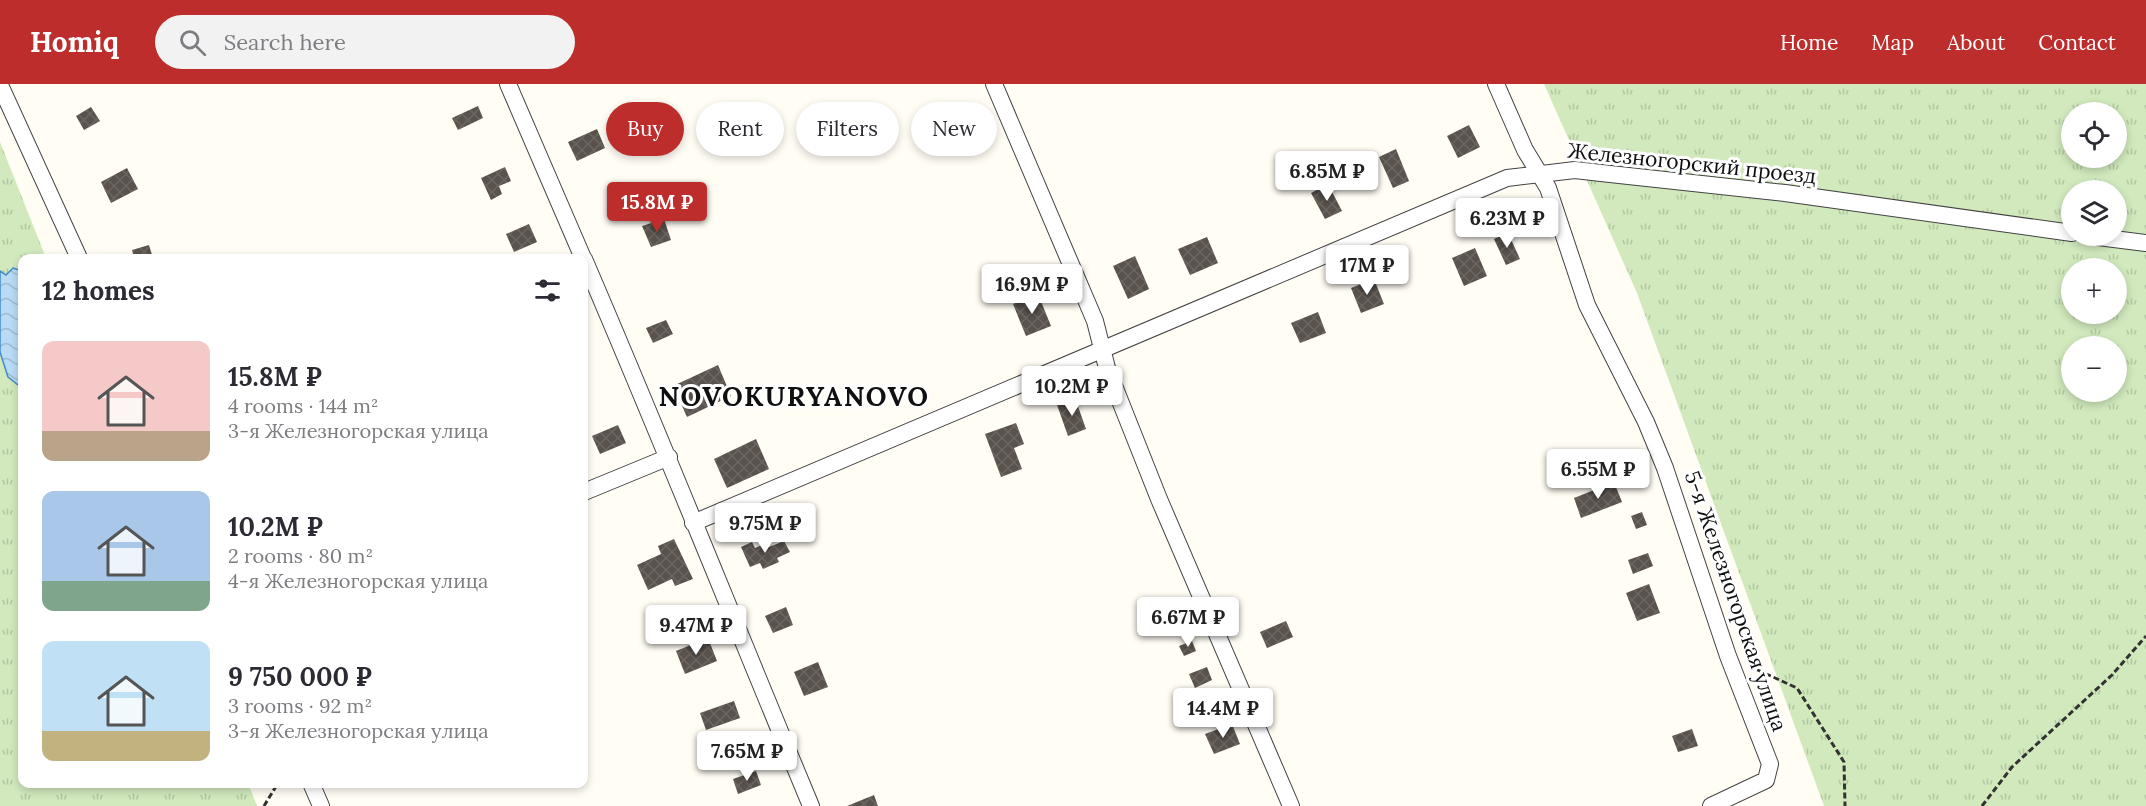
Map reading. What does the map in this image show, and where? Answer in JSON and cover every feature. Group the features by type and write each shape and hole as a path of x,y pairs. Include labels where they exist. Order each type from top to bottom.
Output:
{"street":[{"path":"508,84 581,254"},
{"path":"994,84 1104,348 1107,368 1159,500 1291,806"},
{"name":"5-я Железногорская улица","path":"1496,84 1525,150 1541,174 1587,305 1646,422 1665,468 1728,656 1770,764 1766,780 1711,806"},
{"path":"0,85 77,254"},
{"name":"Железногорский проезд","path":"693,523 1452,199 1507,178 1575,170 1601,172 1785,193 2061,231"},
{"path":"2127,241 2146,243"},
{"path":"588,270 669,456 693,523 811,806"},
{"path":"588,490 669,456"},
{"path":"312,788 321,806"}],"path":[{"path":"1982,806 2012,767 2112,675 2146,636"},
{"path":"1728,656 1797,688 1844,762 1845,806"},
{"path":"264,806 275,788"}],"green space":[{"path":"1544,84 2146,84 2146,806 1824,806 1637,293"},
{"path":"0,142 44,254 18,254 18,788 250,788 257,806 0,806"}],"water":[{"path":"13,268 18,270 18,385 8,377 0,352 0,271 6,275"}],"building":[{"path":"478,106 483,118 458,130 452,118"},
{"path":"91,107 100,121 84,130 76,116"},
{"path":"1469,125 1480,147 1458,158 1447,136"},
{"path":"597,129 605,148 577,161 568,142"},
{"path":"1396,149 1409,181 1393,188 1379,157"},
{"path":"505,167 511,181 499,186 502,194 491,200 481,178"},
{"path":"127,168 138,189 111,203 101,182"},
{"path":"1328,184 1342,211 1325,219 1311,193"},
{"path":"664,219 671,240 651,247 642,226"},
{"path":"529,224 537,242 514,252 506,234"},
{"path":"1508,233 1520,259 1506,265 1494,239"},
{"path":"1207,237 1218,263 1190,275 1178,249"},
{"path":"149,245 152,254 133,254 132,250"},
{"path":"1475,248 1487,276 1464,286 1452,258"},
{"path":"1135,256 1149,289 1128,299 1113,266"},
{"path":"1374,279 1384,304 1361,313 1351,288"},
{"path":"1038,294 1051,326 1026,336 1013,304"},
{"path":"1318,312 1326,333 1300,343 1291,323"},
{"path":"666,320 673,334 653,343 646,328"},
{"path":"718,365 731,396 687,417 673,386"},
{"path":"1075,398 1086,429 1068,436 1057,405"},
{"path":"1016,423 1024,444 1014,448 1022,469 1001,477 985,434"},
{"path":"618,425 626,443 600,454 592,436"},
{"path":"756,439 769,469 727,488 714,459"},
{"path":"1614,482 1622,502 1581,518 1574,498"},
{"path":"1642,512 1647,525 1636,529 1631,516"},
{"path":"674,539 693,579 675,586 672,579 648,590 637,565 661,554 658,546"},
{"path":"784,541 790,552 777,558 779,562 763,569 760,563 750,567 741,547 752,542 755,548 767,543 769,547"},
{"path":"1648,553 1653,566 1633,574 1628,560"},
{"path":"1649,584 1660,613 1637,621 1626,593"},
{"path":"786,607 793,625 773,633 765,616"},
{"path":"1286,621 1293,637 1267,648 1260,632"},
{"path":"708,638 717,661 685,674 676,651"},
{"path":"1192,641 1196,651 1184,656 1179,646"},
{"path":"818,662 828,687 804,696 794,672"},
{"path":"1207,667 1212,680 1195,688 1189,674"},
{"path":"734,701 740,718 706,730 700,713"},
{"path":"1232,724 1240,744 1214,754 1205,734"},
{"path":"1692,729 1698,746 1678,752 1672,736"},
{"path":"756,771 761,785 738,794 733,779"},
{"path":"874,795 878,806 847,806"}],"district":[{"name":"NOVOKURYANOVO","path":"794,396"}]}
